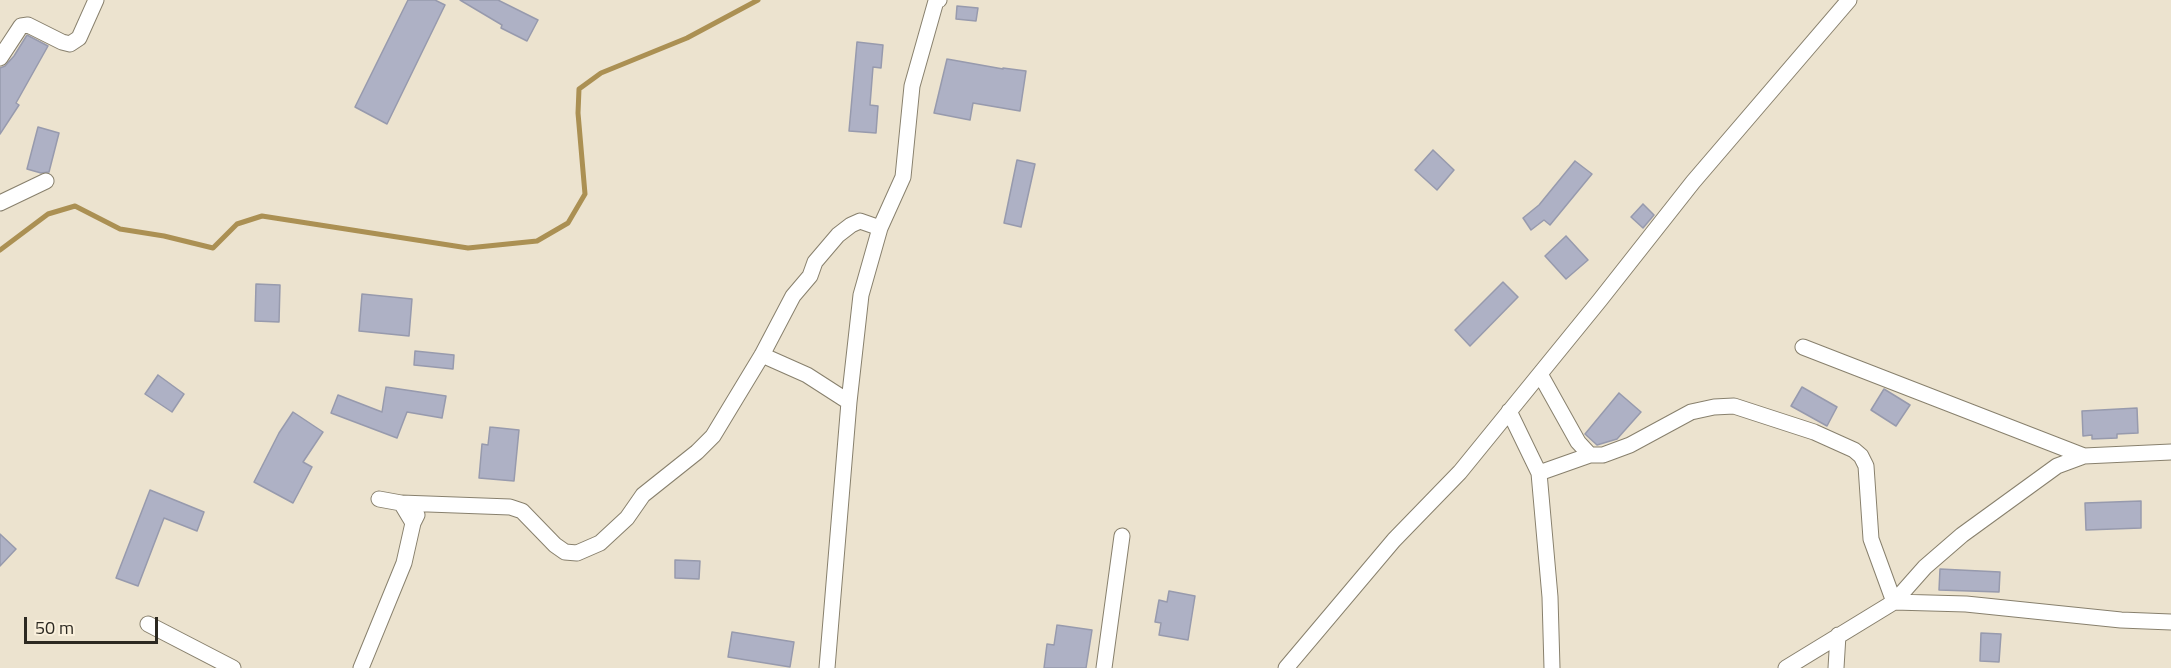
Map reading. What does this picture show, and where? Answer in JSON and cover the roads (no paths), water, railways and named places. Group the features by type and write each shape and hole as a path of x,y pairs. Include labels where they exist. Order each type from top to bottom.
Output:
{"street":[{"path":"0,58 21,26 28,25 70,44 79,38 96,0"},
{"path":"827,668 849,402 861,295 880,228 903,177 912,86 936,1 939,0"},
{"path":"1286,668 1394,540 1460,472 1693,182 1848,0"},
{"path":"0,204 46,181"},
{"path":"379,499 401,503 510,507 522,511 555,545 565,552 577,553 600,543 627,518 643,495 697,453 713,436 762,355 793,296 810,276 815,262 838,235 860,220 880,228"},
{"path":"1803,346 2084,456"},
{"path":"762,355 807,375 849,402"},
{"path":"1540,374 1578,442 1590,455"},
{"path":"1539,473 1590,455 1603,455 1630,445 1691,412 1714,406 1734,406 1814,432 1862,456 1866,466 1869,494 1868,523 1871,539 1894,603"},
{"path":"1509,411 1539,473 1550,597 1552,668"},
{"path":"1786,668 1894,603 1925,567 1962,535 2057,466 2084,456 2171,452"},
{"path":"401,503 413,523"},
{"path":"361,668 404,563 413,523 423,504"},
{"path":"1104,668 1122,536"},
{"path":"1894,603 1966,604 2100,618 2171,622"},
{"path":"148,624 233,668"},
{"path":"1836,668 1838,635"}],"waterway":[{"path":"0,250 48,214 75,206 120,229 164,236 213,248 237,224 262,216 468,248 537,241 568,223 585,194 578,113 579,89 601,73 687,38 758,0"}]}
